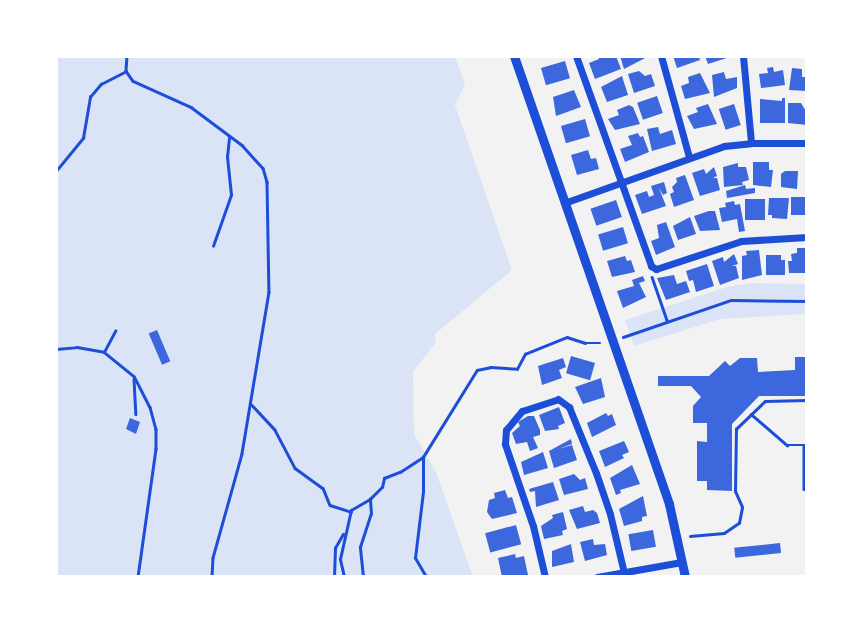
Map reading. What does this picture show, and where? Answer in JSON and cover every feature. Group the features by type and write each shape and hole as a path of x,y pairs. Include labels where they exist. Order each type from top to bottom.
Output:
{"street":[{"path":"514,56 669,504 685,577"},
{"path":"576,56 620,183 653,267 741,241 807,237"},
{"path":"661,56 689,157"},
{"path":"744,56 751,143"},
{"path":"564,203 724,146 807,143"},
{"path":"545,577 533,526 505,444 506,430 522,411 558,399 569,407 596,473 610,514 625,574"},
{"path":"597,577 682,562"}],"path":[{"path":"127,56 126,71 134,81 191,107 254,156 267,182 269,292 242,454 213,558 212,577"},
{"path":"56,171 83,138 90,97 100,84 126,71"},
{"path":"213,246 231,195 232,180 227,157 229,136"},
{"path":"653,267 651,276 667,320"},
{"path":"624,337 731,300 807,301"},
{"path":"103,352 115,331"},
{"path":"344,577 340,559 351,512 382,487 384,478 400,472 423,457 477,370 491,367 517,369 525,354 567,337 594,345"},
{"path":"56,349 77,347 103,352 134,376 150,407 156,429 156,449 138,577"},
{"path":"134,376 136,414"},
{"path":"690,536 724,533 740,523 743,507 735,491 736,429 765,401 807,400"},
{"path":"251,404 275,430 295,468 323,488 330,505 351,512"},
{"path":"751,414 788,445 804,445 804,489"},
{"path":"423,457 423,492 415,558 426,577"},
{"path":"363,577 360,547 371,514 370,499"},
{"path":"334,577 335,548 344,533"},
{"path":"420,570 420,577"}],"shaded area":[{"path":"56,56 453,56 456,59 465,85 455,105 512,270 435,334 436,342 413,372 414,434 436,472 473,577 56,577"},
{"path":"751,283 807,284 807,314 720,319 634,346 625,320 727,287"}],"building":[{"path":"598,56 616,56 621,69 595,79 589,63 599,59"},
{"path":"620,56 649,56 624,69"},
{"path":"673,56 699,56 700,60 677,68"},
{"path":"705,56 733,56 708,64"},
{"path":"565,61 570,78 546,85 541,68"},
{"path":"773,67 774,72 783,70 785,85 761,88 759,74 768,73 767,68"},
{"path":"792,68 802,69 802,77 807,77 807,91 789,90"},
{"path":"639,71 645,76 651,74 655,86 634,93 628,74"},
{"path":"724,72 726,79 737,77 737,88 714,97 712,75"},
{"path":"700,73 710,93 685,99 681,86 689,83 688,77"},
{"path":"622,76 628,95 607,102 601,87"},
{"path":"574,90 581,107 556,116 553,97"},
{"path":"657,96 663,113 643,120 637,103"},
{"path":"782,98 785,98 785,123 760,123 760,99 782,101"},
{"path":"788,103 801,103 807,113 807,125 788,123"},
{"path":"708,104 717,124 694,129 687,116 698,112 696,108"},
{"path":"734,104 741,125 726,130 719,109"},
{"path":"629,105 633,107 640,124 615,130 608,119 619,115 617,110"},
{"path":"585,119 590,136 566,143 561,126"},
{"path":"658,127 660,134 672,130 676,144 652,151 647,129"},
{"path":"638,133 640,137 643,136 649,152 625,162 620,149 632,145 628,136"},
{"path":"588,150 591,159 596,158 599,169 577,175 571,155"},
{"path":"753,162 769,162 769,170 773,170 771,187 753,185"},
{"path":"738,163 738,167 746,167 749,180 742,182 743,185 724,187 723,167"},
{"path":"714,167 717,176 713,178 717,178 720,190 700,196 692,173 704,169 706,174"},
{"path":"785,171 798,171 797,189 781,187 781,174"},
{"path":"685,175 694,200 674,207 670,194 674,192 672,187 677,182 676,178"},
{"path":"664,182 667,193 663,195 659,188 666,206 642,214 635,195 647,191 649,197 654,195 651,186"},
{"path":"745,185 746,189 755,188 755,193 727,198 726,191"},
{"path":"791,197 807,197 807,215 791,215"},
{"path":"769,198 789,198 787,219 772,218 772,215 768,215"},
{"path":"745,199 765,199 765,220 745,220"},
{"path":"616,200 622,217 596,226 590,209"},
{"path":"734,201 735,205 740,204 745,231 739,232 737,219 722,222 719,208"},
{"path":"715,211 720,230 700,231 694,216"},
{"path":"690,217 696,234 678,240 673,226"},
{"path":"666,222 675,247 656,255 651,241 659,238 657,225"},
{"path":"623,227 628,243 603,251 598,235"},
{"path":"797,248 807,248 807,273 789,273 788,261 792,261 791,254 797,253"},
{"path":"759,250 762,275 742,280 742,256 747,255 746,251"},
{"path":"734,254 738,264 732,266 736,266 739,278 720,285 712,261 723,257 724,262"},
{"path":"766,255 781,255 781,260 785,260 785,275 766,275"},
{"path":"625,256 627,261 631,260 635,272 612,277 607,261"},
{"path":"707,264 714,286 696,292 693,280 689,281 686,271"},
{"path":"674,275 677,284 686,281 690,292 666,300 657,278"},
{"path":"643,276 645,281 639,283 646,297 623,308 617,291 634,286 632,280"},
{"path":"157,330 170,361 162,365 149,334"},
{"path":"571,356 595,363 590,380 566,373"},
{"path":"795,357 807,357 807,396 759,396 732,424 732,491 707,490 707,481 697,481 697,441 707,442 707,423 693,423 693,406 701,397 691,386 658,386 658,376 709,376 725,361 730,366 740,358 757,358 758,372 795,370"},
{"path":"563,358 566,367 559,370 562,378 542,385 538,366"},
{"path":"601,378 605,397 583,404 575,387"},
{"path":"559,407 565,423 558,426 559,429 545,431 539,415"},
{"path":"606,413 608,416 612,414 616,425 592,437 587,423"},
{"path":"528,416 534,416 540,430 540,435 533,437 538,448 530,451 527,442 516,444 512,433 520,426 518,422"},
{"path":"130,418 140,422 136,434 126,429"},
{"path":"571,439 572,444 558,449 572,445 577,460 554,468 549,451"},
{"path":"624,441 629,452 622,455 624,458 605,467 599,451"},
{"path":"543,452 548,468 524,475 521,462"},
{"path":"632,465 640,484 620,490 621,493 616,495 610,478"},
{"path":"574,474 580,480 585,478 588,489 564,495 559,479"},
{"path":"553,482 559,500 536,507 535,491 530,492 529,489"},
{"path":"505,490 508,498 512,497 517,513 492,519 487,512 489,500 495,498 494,493"},
{"path":"643,496 647,516 642,517 642,521 624,526 619,509"},
{"path":"583,506 585,512 593,510 597,513 600,523 577,529 569,510"},
{"path":"563,512 567,529 562,531 563,535 544,539 541,526 553,518 552,515"},
{"path":"516,525 521,544 490,553 485,533"},
{"path":"653,530 656,547 631,551 628,534"},
{"path":"593,539 594,545 605,544 607,555 585,561 580,542"},
{"path":"780,543 781,553 735,558 734,548"},
{"path":"571,544 574,562 552,567 552,551"},
{"path":"515,554 516,558 524,556 528,575 502,577 498,558"}]}
